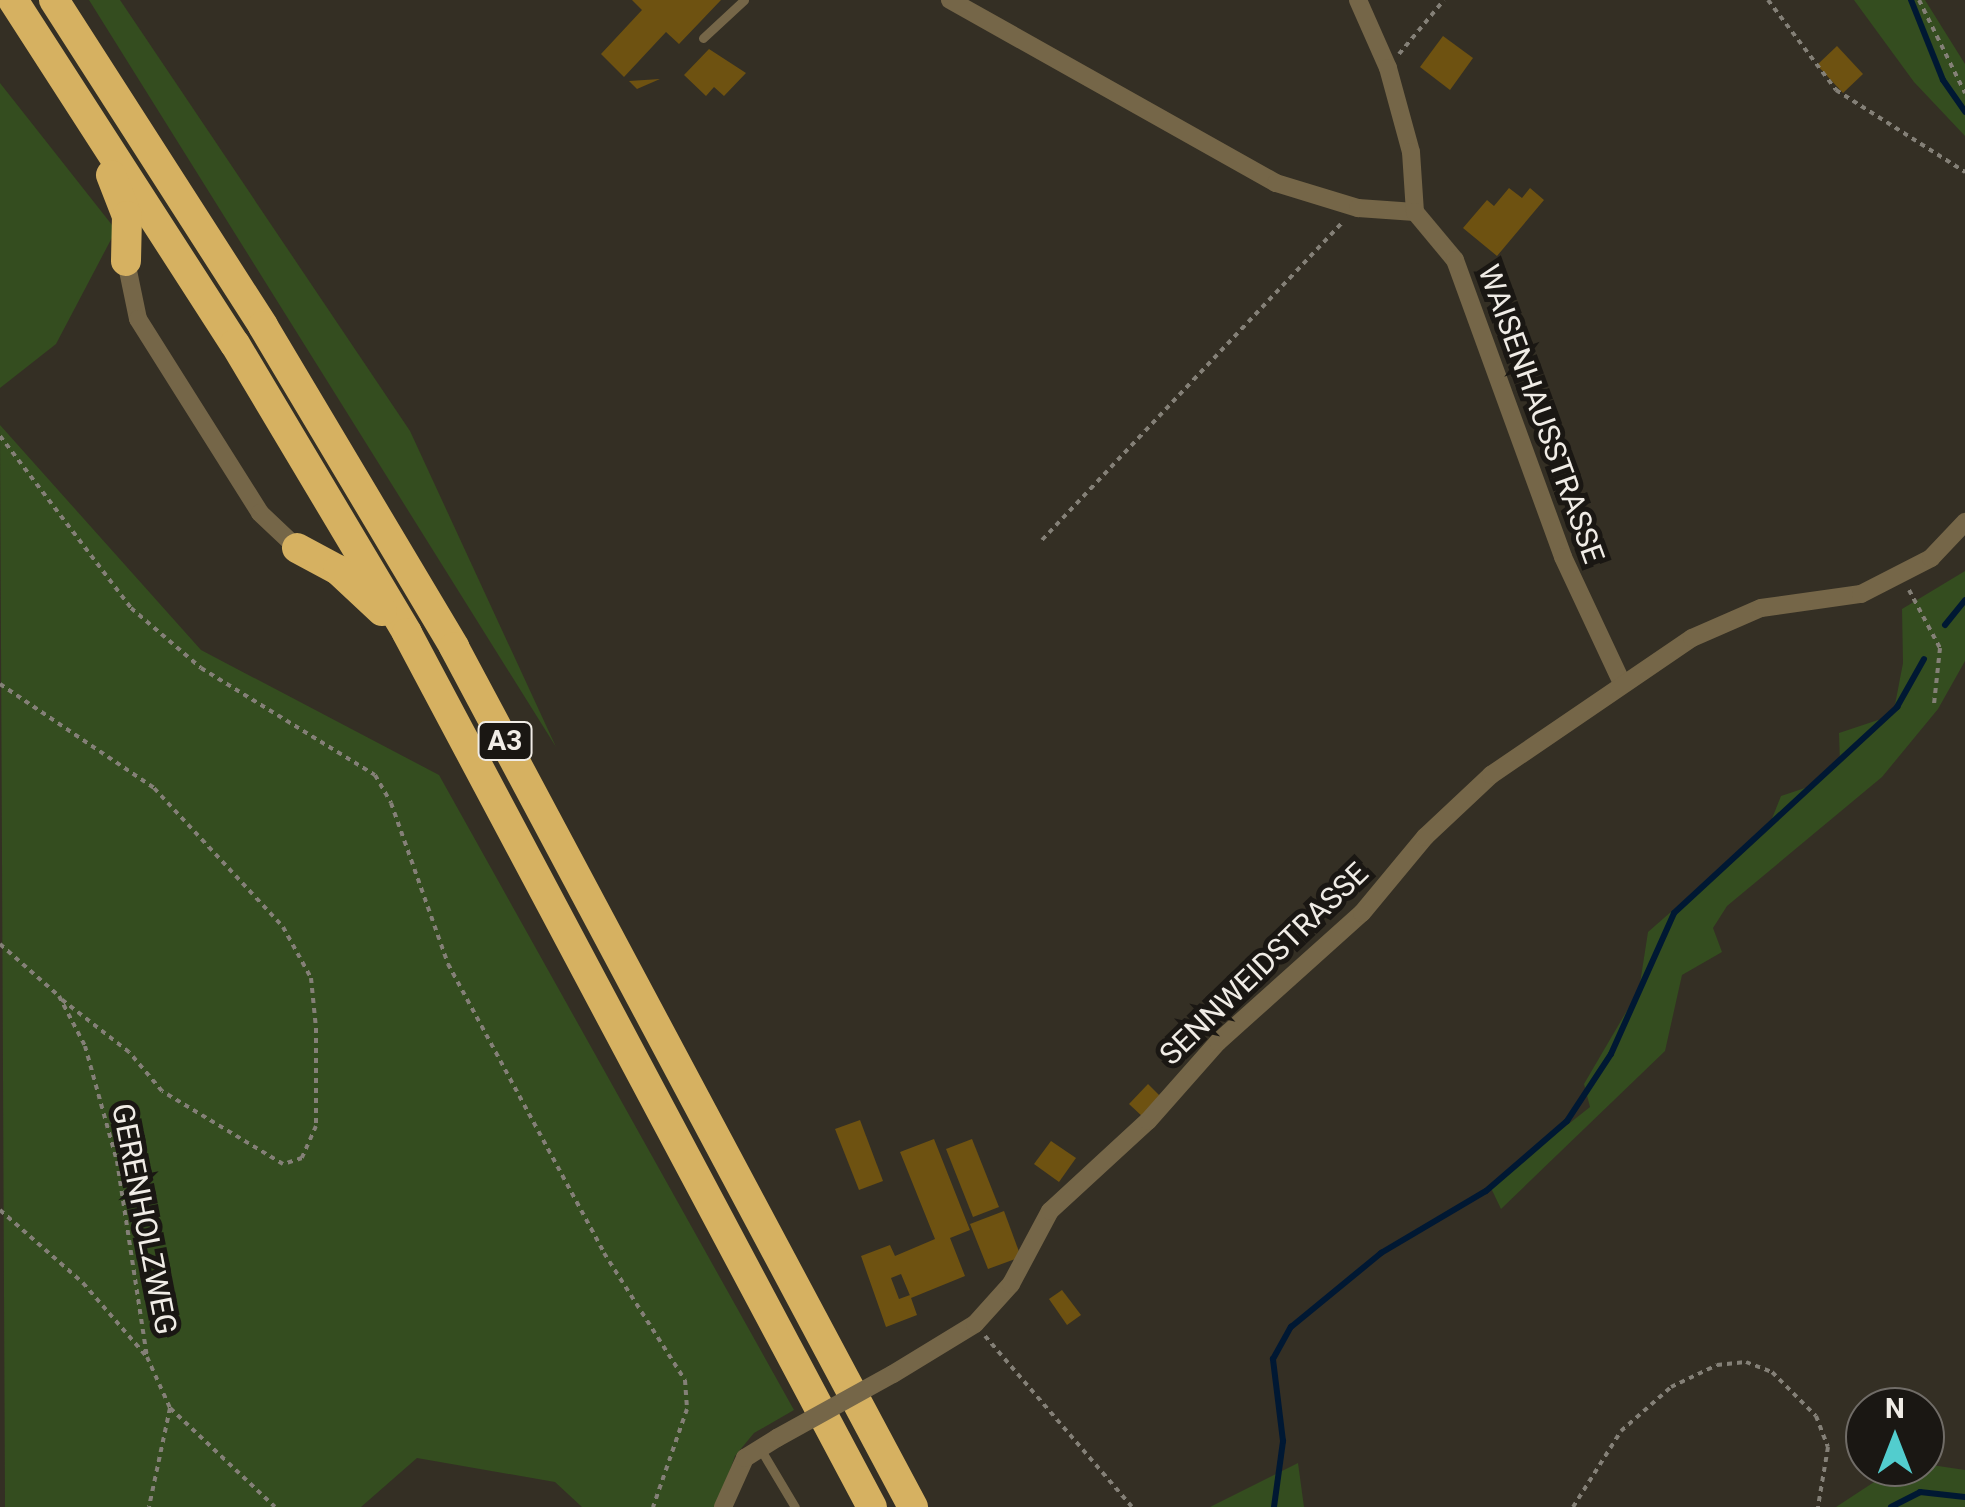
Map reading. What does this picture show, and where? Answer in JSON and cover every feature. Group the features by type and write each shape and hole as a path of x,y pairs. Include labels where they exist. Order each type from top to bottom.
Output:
{"highway":[{"name":"A3","path":"13,0 235,344 407,634 872,1507"},
{"name":"A3","path":"54,0 263,326 454,647 912,1507"},
{"path":"62,73 124,203 126,261"},
{"path":"297,548 338,570 407,634"}],"street":[{"path":"950,0 1276,183 1358,208 1415,212 1411,152 1388,68 1358,0"},
{"name":"WAISENHAUSSTRASSE","path":"1415,212 1455,260 1563,557 1620,681"},
{"path":"126,261 138,319 260,514 297,548"},
{"name":"SENNWEIDSTRASSE","path":"722,1507 736,1470 768,1443 974,1324 1010,1284 1050,1211 1148,1121 1218,1042 1362,913 1450,811 1620,681 1735,616 1861,594 1903,576 1965,522"}],"lane":[{"path":"703,38 744,0"},
{"path":"768,1443 795,1507"}],"path":[{"path":"1388,68 1444,0"},
{"path":"1768,0 1836,90 1965,172"},
{"path":"1919,0 1965,93"},
{"path":"1042,540 1358,208"},
{"path":"0,436 130,608 201,668 375,775 391,803 448,964 604,1253 686,1380 687,1409 652,1507"},
{"path":"1903,576 1940,648 1934,704"},
{"path":"0,684 154,788 284,927 311,978 316,1028 316,1126 302,1158 284,1164 162,1091 129,1052 60,998"},
{"name":"GERENHOLZWEG","path":"0,944 60,998 85,1046 117,1161 147,1357"},
{"path":"0,1210 83,1282 147,1357 170,1408 275,1507"},
{"path":"974,1324 1132,1507"},
{"path":"1573,1507 1621,1431 1671,1386 1717,1365 1746,1362 1772,1372 1816,1416 1828,1448 1818,1507"},
{"path":"148,1507 170,1408"}],"green space":[{"path":"89,0 120,0 410,431 556,747"},
{"path":"1854,0 1925,0 1965,64 1965,136 1914,82"},
{"path":"0,83 116,230 56,344 0,388"},
{"path":"0,425 201,650 439,775 794,1410 754,1433 735,1456 717,1507 582,1507 555,1482 417,1458 361,1507 5,1507"},
{"path":"1965,571 1965,661 1938,709 1882,777 1727,906 1713,928 1722,952 1682,975 1665,1051 1501,1209 1490,1186 1590,1107 1584,1084 1639,990 1648,932 1769,826 1781,796 1814,785 1840,763 1839,733 1893,715 1903,663 1902,609"},
{"path":"1298,1463 1304,1507 1210,1507"},
{"path":"1945,1467 1965,1470 1965,1507 1836,1507 1866,1487 1945,1487"}],"building":[{"path":"632,0 721,0 679,44 666,32 624,77 601,54 642,10"},
{"path":"1443,36 1473,58 1450,90 1420,67"},
{"path":"1837,46 1863,74 1843,93 1817,65"},
{"path":"709,49 746,73 724,96 714,87 706,96 684,75"},
{"path":"660,79 637,89 629,81"},
{"path":"1509,188 1522,198 1530,188 1544,200 1497,256 1463,228 1487,200 1494,206"},
{"path":"1148,1084 1163,1099 1144,1118 1129,1104"},
{"path":"860,1120 883,1181 859,1190 835,1129"},
{"path":"934,1139 970,1230 950,1238 965,1276 911,1298 917,1315 886,1327 861,1256 890,1245 895,1256 935,1239 900,1152","holes":["901,1274 910,1295 899,1299 891,1278"]},
{"path":"972,1139 999,1207 973,1217 946,1149"},
{"path":"1051,1141 1076,1158 1059,1182 1034,1164"},
{"path":"1004,1211 1021,1257 988,1269 970,1224"},
{"path":"1062,1290 1081,1315 1067,1325 1049,1299"}],"waterway":[{"path":"1911,0 1943,80 1965,112"},
{"path":"1945,625 1965,600"},
{"path":"1274,1507 1283,1441 1273,1359 1291,1327 1381,1253 1486,1191 1567,1121 1611,1054 1674,913 1897,707 1924,659"},
{"path":"1891,1507 1920,1492 1965,1497"}]}
